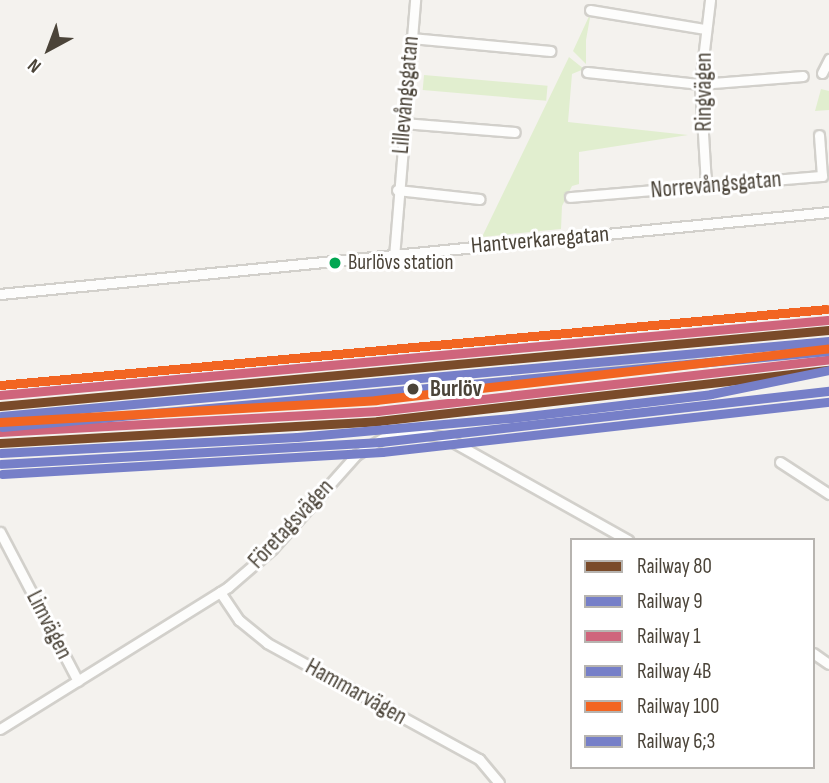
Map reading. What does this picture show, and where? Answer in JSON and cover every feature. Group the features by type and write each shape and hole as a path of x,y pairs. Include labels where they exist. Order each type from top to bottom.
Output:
{"street":[{"name":"Lillevångsgatan","path":"394,257 402,123 415,0"},
{"name":"Ringvägen","path":"706,184 700,84 710,0"},
{"path":"590,10 705,29"},
{"path":"411,38 550,51"},
{"path":"822,74 829,59"},
{"path":"587,72 700,84 803,76"},
{"path":"402,123 515,132"},
{"name":"Norrevångsgatan","path":"570,197 822,176 818,135"},
{"path":"397,190 480,199"},
{"name":"Hantverkaregatan","path":"0,294 829,212"},
{"name":"Företagsvägen","path":"0,729 220,593 272,549 356,455 401,432 430,433 454,442 624,538"},
{"path":"780,462 829,494"},
{"name":"Limvägen","path":"0,532 78,681"},
{"name":"Hammarvägen","path":"220,593 239,620 267,643 479,759 499,783"}],"green space":[{"path":"591,12 586,40 586,64 573,51"},
{"path":"569,57 584,69 572,74 568,122 688,135 579,152 579,184 572,186 562,206 561,229 482,237"},
{"path":"424,75 548,86 546,101 423,90"},
{"path":"821,89 829,91 829,110 815,111"}],"railway":[{"path":"0,422 331,397 829,345"}],"rail line":[{"name":"100","path":"0,385 827,309"},
{"name":"1","path":"0,395 828,320"},
{"name":"80","path":"0,406 829,330"},
{"name":"9","path":"1,416 829,341"},
{"name":"100","path":"0,422 376,400 827,349"},
{"name":"4B","path":"2,427 829,351"},
{"name":"1","path":"0,432 377,411 828,360"},
{"name":"80","path":"0,443 378,421 829,370"},
{"name":"9","path":"1,453 297,437 511,418 711,394 829,370"},
{"name":"4B","path":"1,464 380,442 829,391"},
{"name":"6;3","path":"2,474 382,452 829,402"}],"place":[{"name":"Burlövs station","path":"335,263"},
{"name":"Burlöv","path":"413,389"}]}
